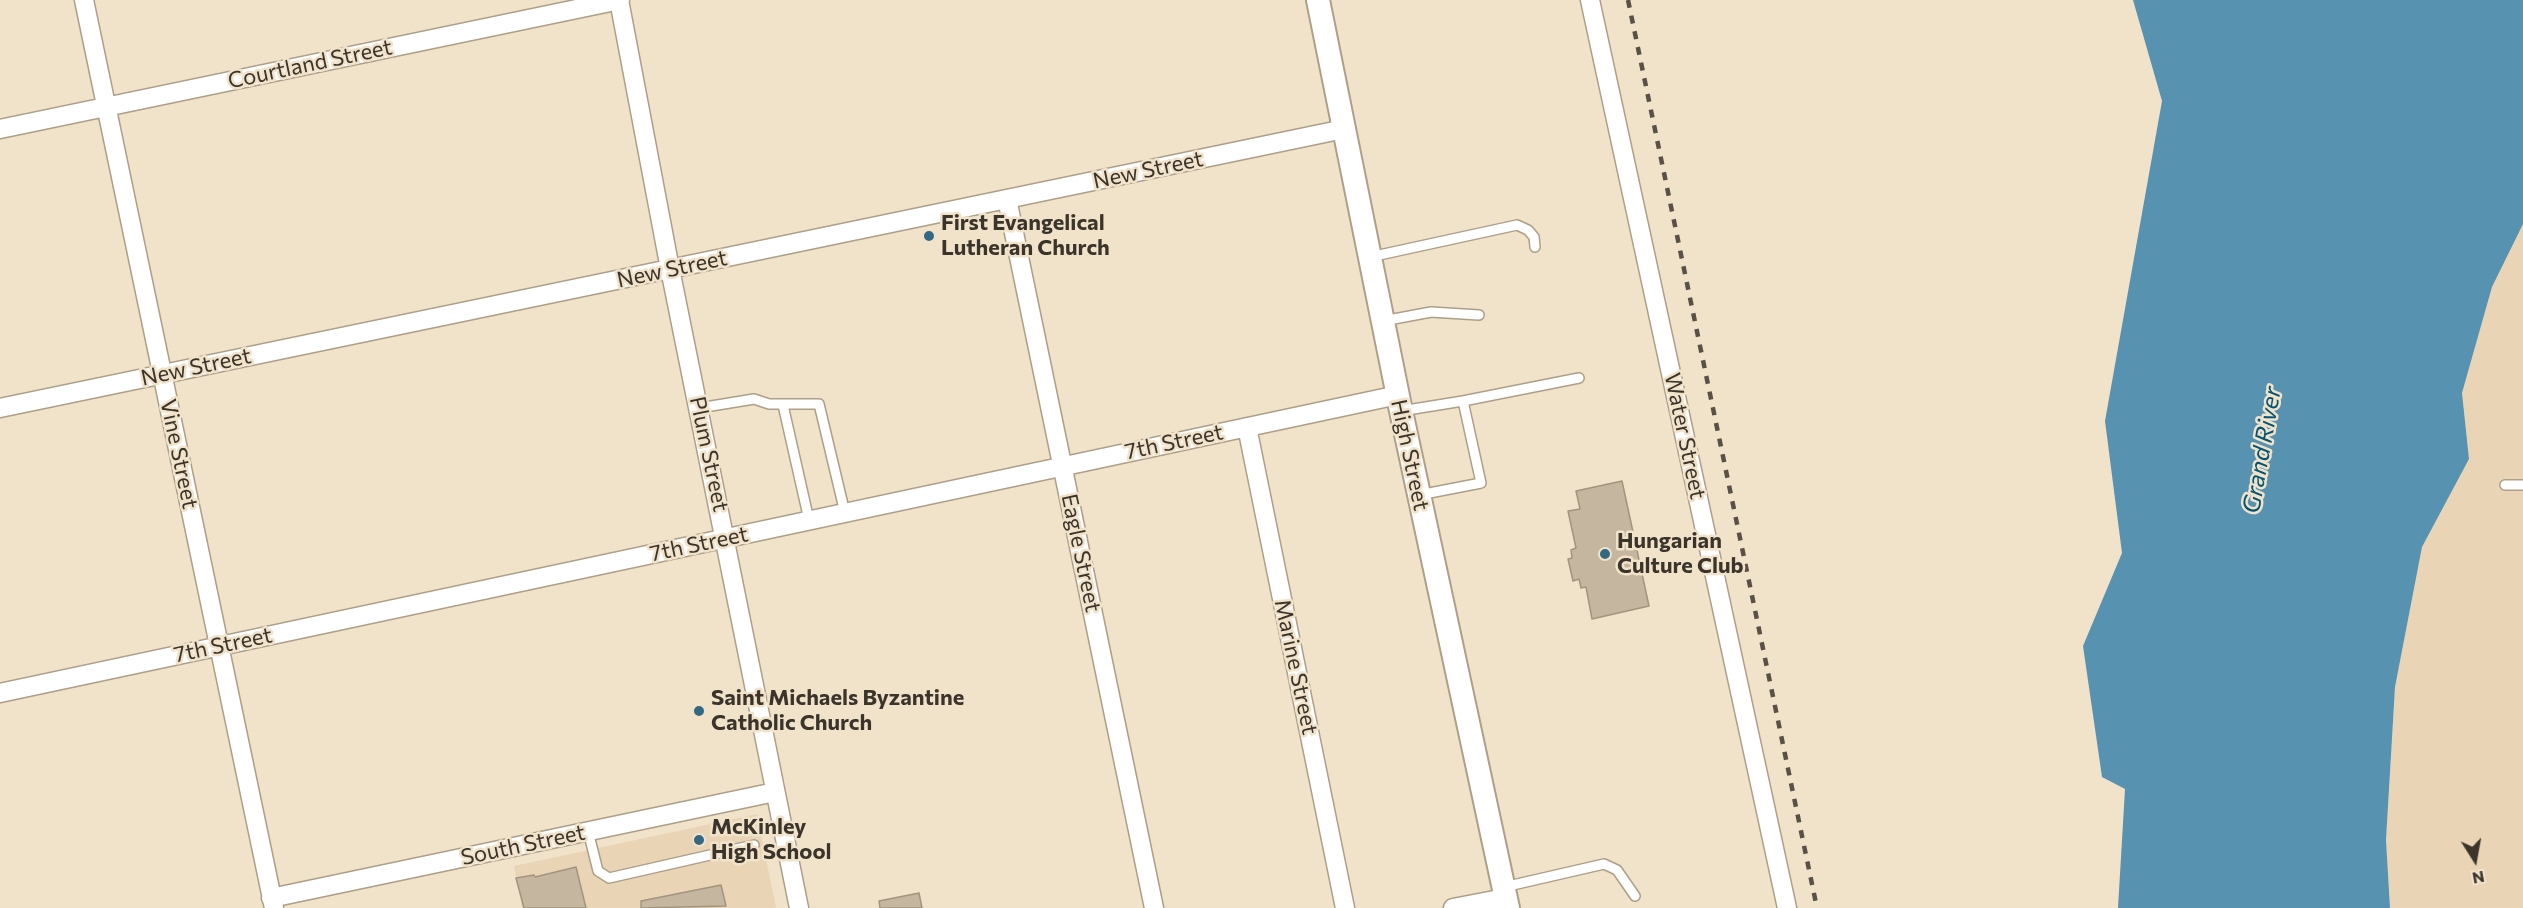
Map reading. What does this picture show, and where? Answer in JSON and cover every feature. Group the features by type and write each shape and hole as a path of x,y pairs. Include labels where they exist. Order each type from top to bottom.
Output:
{"street":[{"name":"Vine Street","path":"84,0 272,903"},
{"name":"Courtland Street","path":"0,129 619,0"},
{"name":"Plum Street","path":"619,0 670,269 799,908"},
{"name":"High Street","path":"1318,0 1399,403 1506,897"},
{"name":"Water Street","path":"1590,0 1787,908"},
{"name":"New Street","path":"0,408 1344,129"},
{"name":"Eagle Street","path":"1007,199 1154,908"},
{"name":"7th Street","path":"0,693 1247,427 1399,403"},
{"name":"Marine Street","path":"1247,427 1345,908"},
{"name":"South Street","path":"272,903 588,831 775,792"},
{"path":"1453,908 1506,897"}],"lane":[{"path":"1370,257 1516,225 1528,230 1534,237 1535,247"},
{"path":"1383,321 1431,312 1479,315"},
{"path":"1399,403 1463,401 1579,378"},
{"path":"699,408 754,399 769,404 819,404 845,513"},
{"path":"1419,495 1481,483 1463,401"},
{"path":"783,405 809,520"},
{"path":"2505,485 2523,485"},
{"path":"588,831 598,871 609,878 754,846"},
{"path":"1506,897 1604,864 1617,870 1635,896"}],"shaded area":[{"path":"2523,224 2523,908 2390,908 2386,840 2395,687 2422,547 2469,459 2462,393 2492,287"},
{"name":"McKinley High School","path":"757,814 776,908 522,908 514,866"}],"water":[{"name":"Grand River","path":"2133,0 2523,0 2523,224 2492,287 2462,393 2469,459 2422,547 2395,687 2386,840 2390,908 2118,908 2125,789 2102,777 2083,646 2122,553 2105,421 2162,101"}],"building":[{"name":"Hungarian Culture Club","path":"1622,481 1649,606 1592,619 1586,587 1581,588 1579,579 1573,581 1568,559 1572,558 1571,550 1576,548 1568,511 1580,509 1576,491"},
{"path":"576,867 586,908 524,908 516,878 534,875 535,877"},
{"name":"McKinley High School","path":"721,885 726,906 641,908 641,901"},
{"path":"919,893 922,908 880,908 879,901"}],"railway":[{"path":"1628,0 1817,908"}],"place":[{"name":"First Evangelical Lutheran Church","path":"929,236"},
{"name":"Hungarian Culture Club","path":"1605,554"},
{"name":"Saint Michaels Byzantine Catholic Church","path":"699,711"},
{"name":"McKinley High School","path":"699,840"}]}
